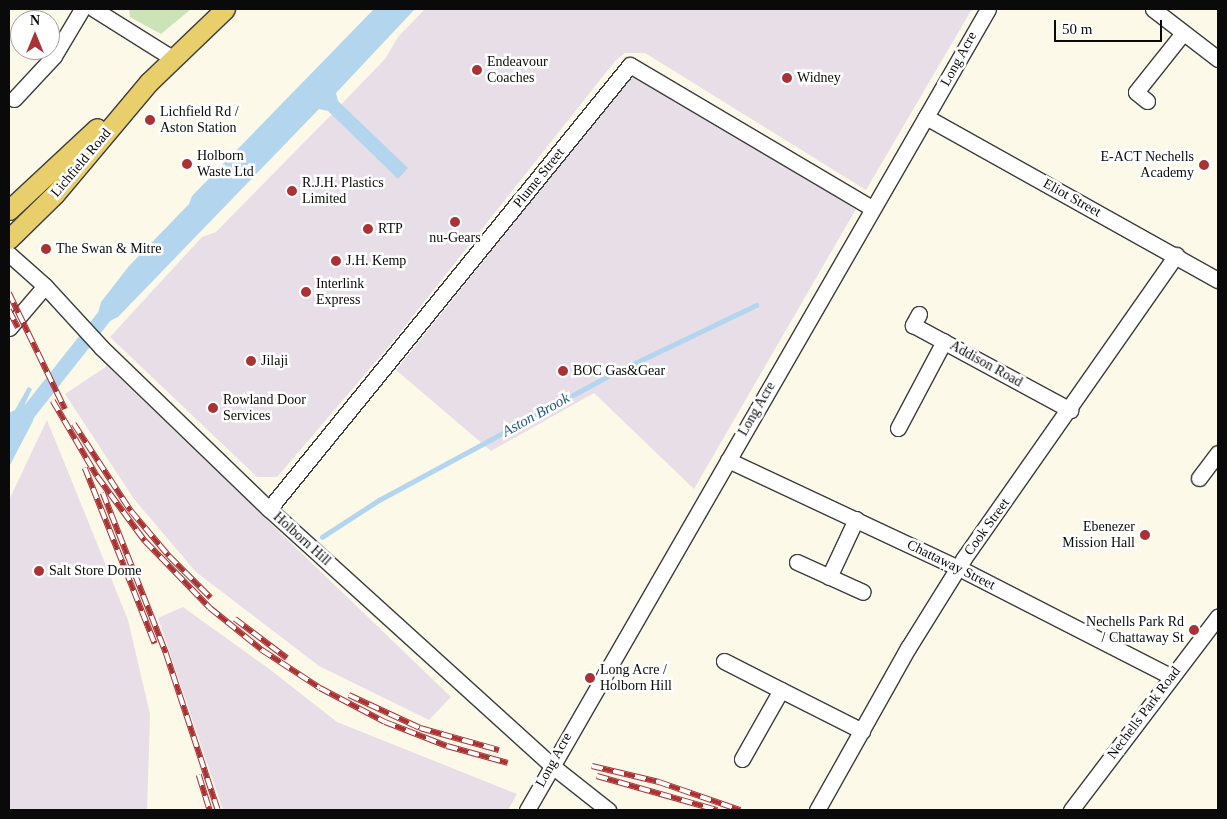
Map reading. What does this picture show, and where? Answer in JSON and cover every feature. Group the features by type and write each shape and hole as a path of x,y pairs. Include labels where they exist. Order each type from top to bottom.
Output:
{"main road":[{"name":"Lichfield Road","path":"9,239 55,194 149,82 225,9"},
{"name":"Lichfield Road","path":"9,210 149,82"}],"street":[{"path":"14,99 54,56 82,9"},
{"path":"94,9 172,58"},
{"name":"Long Acre","path":"526,810 988,9"},
{"path":"1153,9 1183,34 1218,59"},
{"path":"1147,101 1136,92 1183,34"},
{"name":"Plume Street","path":"269,509 630,65 872,208"},
{"name":"Eliot Street","path":"926,117 1218,280"},
{"name":"Holborn Hill","path":"9,254 45,286 102,348 269,509 551,764 608,810"},
{"name":"Cook Street","path":"817,810 908,648 959,568 1176,255"},
{"path":"9,328 45,286"},
{"name":"Addison Road","path":"919,314 913,325 944,340 1070,410"},
{"path":"898,428 944,340"},
{"path":"1199,478 1218,452"},
{"name":"Chattaway Street","path":"728,460 959,568 1172,677"},
{"path":"830,577 856,519"},
{"path":"797,562 863,592"},
{"name":"Nechells Park Road","path":"1071,810 1218,616"},
{"path":"724,661 862,731"},
{"path":"742,759 781,690"}],"shaded area":[{"path":"425,9 972,9 866,190 645,53 625,53 615,61 390,345 277,477 257,477 110,337 202,237 216,232 385,59 398,37"},
{"path":"633,75 856,209 694,489 594,393 491,451 396,370"},
{"path":"107,366 451,697 429,720 319,666 196,572 134,499 65,394"},
{"path":"47,420 128,620 150,714 147,810 9,810 9,500"},
{"path":"183,607 268,668 337,722 517,794 508,810 223,810 158,618"}],"green space":[{"path":"129,9 191,9 161,34 130,17"}],"water":[{"path":"374,9 415,9 336,93 338,101 408,168 398,179 328,111 319,109 118,317 100,326 96,321 101,302 129,266 189,204 192,196"},
{"path":"28,387 32,389 24,406 38,399 33,421 9,467 9,413 15,410"}],"waterway":[{"name":"Aston Brook","path":"322,537 379,500 608,376 756,305"},
{"path":"9,444 24,417 111,307"}],"railway":[{"path":"9,293 65,409"},
{"path":"9,310 18,328"},
{"path":"53,401 97,476 145,541 210,608 262,650 320,688 385,722 447,746 508,763"},
{"path":"74,424 131,511 169,556 211,598"},
{"path":"85,468 155,644"},
{"path":"103,493 166,653 218,810"},
{"path":"235,619 287,658"},
{"path":"349,695 420,728 499,750"},
{"path":"592,766 659,782 740,810"},
{"path":"199,775 210,810"},
{"path":"597,776 717,810"}],"place":[{"name":"Endeavour Coaches","path":"477,70"},
{"name":"Widney","path":"787,78"},
{"name":"Lichfield Rd / Aston Station","path":"150,120"},
{"name":"Holborn Waste Ltd","path":"187,164"},
{"name":"E-ACT Nechells Academy","path":"1204,165"},
{"name":"R.J.H. Plastics Limited","path":"292,191"},
{"name":"nu-Gears","path":"455,222"},
{"name":"RTP","path":"368,229"},
{"name":"The Swan & Mitre","path":"46,249"},
{"name":"J.H. Kemp","path":"336,261"},
{"name":"Interlink Express","path":"306,292"},
{"name":"Jilaji","path":"251,361"},
{"name":"BOC Gas&Gear","path":"563,371"},
{"name":"Rowland Door Services","path":"213,408"},
{"name":"Ebenezer Mission Hall","path":"1145,535"},
{"name":"Salt Store Dome","path":"39,571"},
{"name":"Nechells Park Rd / Chattaway St","path":"1194,630"},
{"name":"Long Acre / Holborn Hill","path":"590,678"}]}
